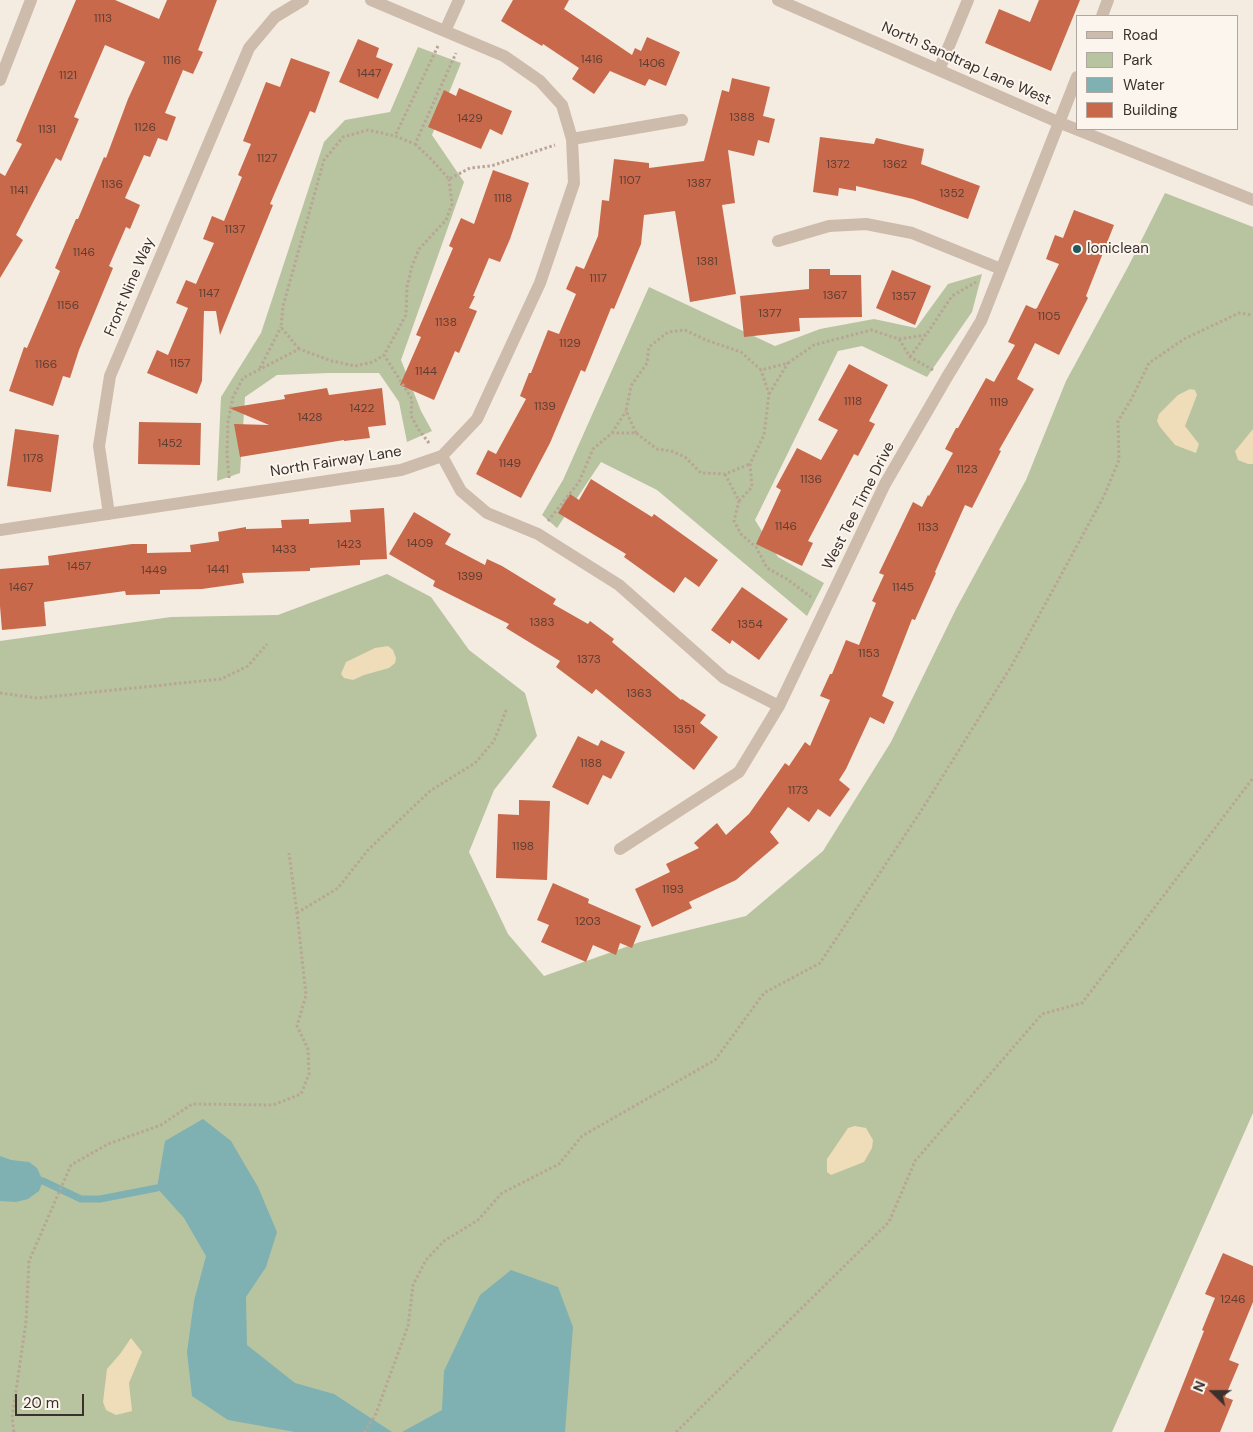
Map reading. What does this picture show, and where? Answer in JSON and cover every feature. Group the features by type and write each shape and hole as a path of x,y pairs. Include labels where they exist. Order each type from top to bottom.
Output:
{"street":[{"path":"0,80 32,0"},
{"name":"Front Nine Way","path":"109,514 98,446 110,376 249,48 275,17 303,0"},
{"path":"371,0 504,56 540,81 562,105 572,139 574,183 540,283 477,419 442,456 461,491 487,513 538,534 619,585 724,678 779,706"},
{"path":"445,31 459,0"},
{"name":"North Sandtrap Lane West","path":"778,0 1076,129"},
{"path":"939,70 968,0"},
{"path":"1102,15 1108,0"},
{"name":"West Tee Time Drive","path":"620,848 740,772 779,706 827,609 885,484 981,321 1076,79"},
{"path":"572,139 682,120"},
{"name":"North Sandtrap Lane West","path":"1078,130 1253,200"},
{"path":"778,241 829,226 866,224 912,233 1001,269"},
{"name":"North Fairway Lane","path":"109,514 401,470 442,456"},
{"path":"0,530 109,514"}],"path":[{"path":"395,136 445,31"},
{"path":"415,144 462,39"},
{"path":"260,368 281,326 283,306 324,160 343,136 368,130 395,136 415,144 431,158 449,179 452,204 446,220 419,249 412,266 407,287 406,315 384,355 373,362 355,366 332,360 299,349 281,326"},
{"path":"449,179 470,168 491,166 572,139"},
{"path":"910,357 952,296 1001,269"},
{"path":"364,1432 375,1416 408,1326 413,1285 426,1260 444,1241 478,1220 502,1193 558,1164 582,1136 715,1060 764,993 820,963 921,811 1012,665 1049,598 1104,496 1119,460 1118,421 1149,364 1184,339 1239,313 1253,315"},
{"path":"538,534 579,482 593,449 612,433 626,411 631,386 647,363 649,347 668,332 685,330 706,340 741,352 761,370 769,394"},
{"path":"761,370 788,363 814,345 871,330 899,339 926,335"},
{"path":"899,339 910,357 947,377"},
{"path":"231,496 227,453 228,422 233,397 243,378 299,349"},
{"path":"384,355 412,399 412,416 419,430 442,456"},
{"path":"788,363 769,394 764,435 750,464 752,487 739,501 734,521 741,534 756,546 767,568 787,579 827,609"},
{"path":"626,411 636,433 658,449 686,456 701,473 725,474 750,464"},
{"path":"612,433 636,433"},
{"path":"725,474 739,501"},
{"path":"0,693 37,698 221,679 248,666 267,644"},
{"path":"298,913 338,888 368,850 430,791 475,763 494,741 507,708"},
{"path":"676,1432 889,1222 915,1161 1042,1014 1082,1003 1253,778"},
{"path":"14,1432 12,1418 26,1322 29,1261 71,1165 108,1144 161,1125 192,1104 273,1105 300,1094 309,1074 308,1049 297,1026 306,995 298,913 289,853"}],"green space":[{"path":"418,47 461,63 432,135 464,182 401,360 421,411 432,431 407,442 399,402 379,373 277,375 245,397 240,473 217,481 221,397 261,333 324,142 345,120 390,112"},
{"path":"1165,193 1253,227 1253,1113 1112,1432 0,1432 0,641 171,617 278,615 387,574 431,597 469,650 525,693 537,736 494,790 469,852 508,934 544,976 640,942 746,916 823,851 891,742 956,609 1026,480 1066,381 1129,265"},
{"path":"982,274 972,312 927,377 862,346 838,351 755,520 778,557 824,583 807,616 657,490 601,462 557,528 542,515 563,480 649,287 775,346 820,329 874,319 916,328 948,284"}],"sand":[{"path":"1190,389 1195,390 1197,395 1185,426 1199,444 1196,453 1175,445 1157,421 1159,414 1178,395"},
{"path":"1253,429 1253,464 1248,464 1238,460 1235,451"},
{"path":"388,646 393,650 396,658 395,663 389,668 353,680 344,678 341,674 346,662 375,648"},
{"path":"855,1126 866,1128 873,1140 872,1148 864,1162 831,1175 827,1172 827,1159 848,1128"},
{"path":"131,1338 142,1352 129,1383 132,1411 116,1415 106,1410 103,1402 107,1369"}],"water":[{"path":"203,1119 231,1141 258,1187 277,1232 266,1267 246,1297 247,1345 295,1383 334,1394 392,1432 295,1432 228,1420 192,1396 187,1352 194,1301 206,1256 184,1218 157,1188 165,1141"},
{"path":"0,1156 11,1160 29,1162 37,1168 43,1181 39,1191 28,1199 16,1202 0,1201"},
{"path":"511,1270 558,1287 573,1327 565,1432 402,1432 442,1410 444,1371 480,1295"}],"building":[{"path":"76,0 115,0 159,19 167,0 217,0 198,50 203,52 193,74 183,70 165,113 176,117 167,141 158,138 150,157 144,155 125,198 140,205 130,229 126,227 109,266 113,268 79,350 70,378 63,376 53,406 9,391 24,347 27,348 60,271 55,268 104,157 106,158 128,99 145,62 105,45 74,117 79,119 61,161 56,158 16,235 23,240 0,278 0,173 5,176 22,144 16,141"},
{"path":"513,0 569,0 564,9 632,55 635,48 641,51 647,37 680,52 666,86 649,79 645,86 610,71 594,94 572,79 579,68 543,44 542,46 501,21"},
{"path":"1039,0 1080,0 1051,71 985,43 999,9 1030,22"},
{"path":"358,39 379,48 376,57 393,64 378,99 339,82"},
{"path":"291,58 330,72 315,113 310,111 270,204 273,205 220,335 216,311 204,311 202,381 197,394 147,373 157,350 168,355 188,308 176,303 186,280 196,284 214,243 203,239 212,216 224,221 242,177 238,175 251,144 243,141 266,82 280,87"},
{"path":"732,78 770,87 763,116 775,119 769,143 758,140 754,156 728,150 735,203 722,205 736,294 690,302 675,211 644,215 641,244 614,309 611,308 585,372 581,370 550,443 521,498 476,474 488,450 496,454 526,399 520,396 548,330 559,334 576,294 566,289 576,266 584,269 598,236 602,200 609,201 614,159 649,163 649,168 704,161 722,90 729,92"},
{"path":"459,88 512,111 502,135 490,129 481,149 428,127 444,90 456,96"},
{"path":"820,137 874,144 876,138 924,149 921,164 980,186 968,219 913,199 856,186 856,191 839,188 838,196 813,192"},
{"path":"493,170 529,183 500,262 489,258 469,308 477,311 459,353 455,351 434,400 400,385 421,337 416,335 453,248 449,246 461,218 474,224"},
{"path":"1074,210 1114,225 1086,296 1088,298 1059,355 1035,343 1017,379 1034,389 999,450 1001,451 972,508 965,505 915,620 912,619 882,696 894,702 884,724 870,717 839,780 850,789 830,817 818,809 809,822 788,807 770,832 779,843 736,880 689,902 692,908 652,927 635,889 670,872 666,864 699,848 694,843 717,823 726,835 749,814 785,763 789,766 805,742 810,746 830,700 820,696 830,674 832,674 846,640 859,645 876,603 872,601 884,575 879,573 913,502 922,507 929,496 953,453 945,449 956,428 958,428 986,378 994,382 1015,345 1008,342 1026,305 1037,308 1059,264 1046,259 1055,235 1063,238"},
{"path":"809,269 830,269 830,275 861,275 862,317 799,318 800,331 744,337 740,296 809,289"},
{"path":"892,270 931,286 915,325 876,308"},
{"path":"849,364 888,385 869,421 875,424 858,456 854,454 808,541 813,543 802,566 756,544 781,490 776,487 797,448 821,460 838,430 818,420"},
{"path":"327,388 329,395 382,388 386,425 368,427 370,438 344,440 240,457 234,424 269,425 229,408 285,399 284,395"},
{"path":"139,422 201,423 200,465 138,464"},
{"path":"15,429 59,435 51,492 7,486"},
{"path":"591,479 652,517 654,514 718,560 699,587 685,577 674,593 624,557 626,554 558,513 570,494 579,500"},
{"path":"384,508 387,559 360,560 360,565 310,568 310,571 242,573 244,583 202,589 160,590 160,594 126,595 125,591 44,602 46,626 2,630 0,569 49,565 48,556 132,544 147,544 147,553 191,552 190,545 219,541 218,532 246,527 246,529 282,528 281,520 309,519 309,524 351,522 350,510"},
{"path":"414,512 451,534 445,544 485,565 487,559 502,566 556,599 553,604 588,624 590,621 614,639 612,642 681,700 706,715 700,723 718,737 694,770 596,689 592,694 556,667 560,661 506,628 509,624 433,586 435,581 389,554"},
{"path":"742,587 788,619 759,660 732,640 730,644 711,630"},
{"path":"578,736 598,746 601,740 625,752 611,779 603,775 588,805 552,787"},
{"path":"519,800 550,801 547,880 496,878 498,814 519,815"},
{"path":"553,883 589,899 588,903 641,926 632,948 620,943 616,955 593,945 586,962 541,942 549,925 537,920"},
{"path":"1223,1253 1253,1266 1253,1302 1229,1360 1239,1364 1225,1397 1233,1400 1220,1432 1164,1432 1215,1298 1205,1294"}],"waterway":[{"path":"43,1181 81,1199 100,1199 157,1188"}],"place":[{"name":"Ioniclean","path":"1077,249"}]}
